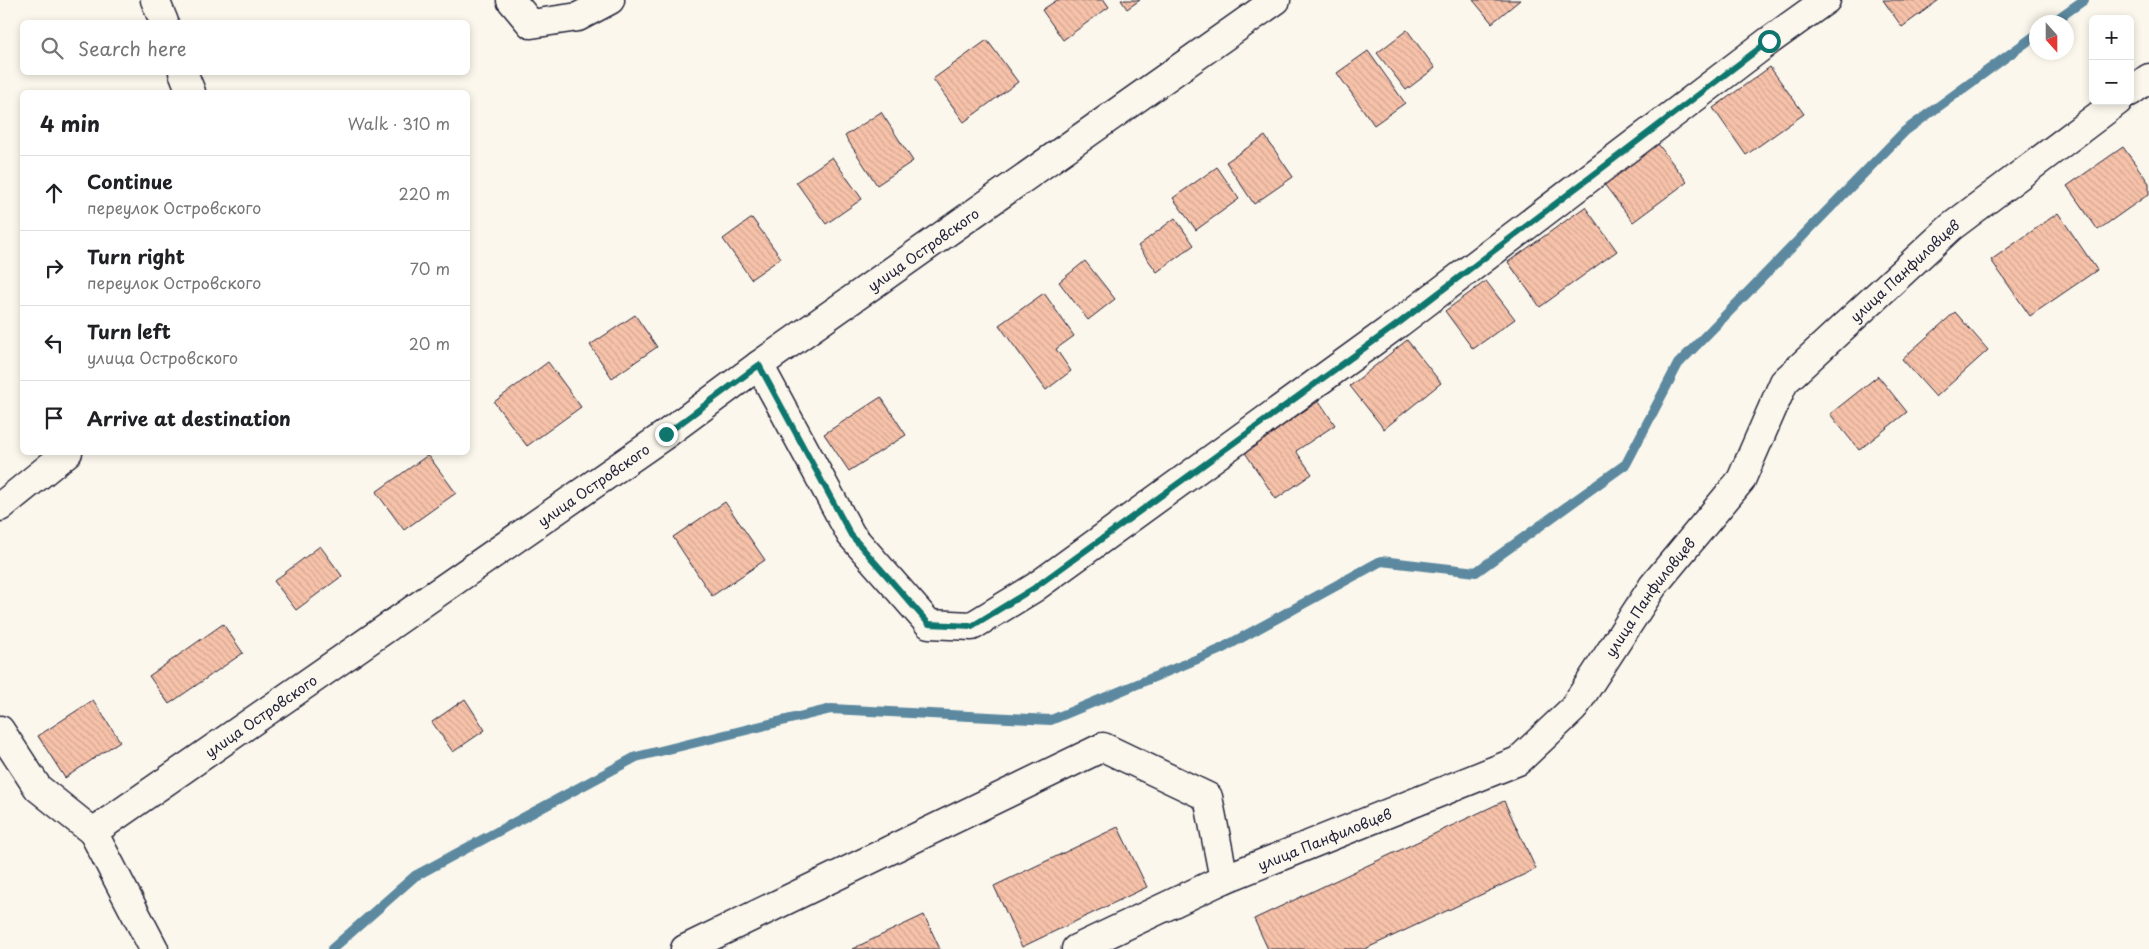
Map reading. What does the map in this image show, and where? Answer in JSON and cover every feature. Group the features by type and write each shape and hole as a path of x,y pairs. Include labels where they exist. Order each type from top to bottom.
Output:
{"street":[{"path":"155,0 163,20"},
{"path":"511,0 531,24 578,17 610,0"},
{"name":"улица Островского","path":"93,832 642,451 759,365 1276,0"},
{"path":"759,365 851,535 929,624 972,626 1034,588 1399,323 1769,41 1826,0"},
{"path":"185,75 190,90"},
{"path":"2134,89 2149,78"},
{"name":"улица Панфиловцев","path":"1076,949 1224,880 1518,762 1573,709 1653,586 1741,480 1784,382 1951,227 2113,105"},
{"path":"0,507 64,455"},
{"path":"0,730 38,788 93,832 154,949"},
{"path":"685,949 1103,747 1208,797 1224,880"}],"building":[{"path":"1057,0 1104,0 1109,7 1063,40 1042,10"},
{"path":"1121,0 1140,0 1127,9"},
{"path":"1473,0 1520,0 1492,23"},
{"path":"1883,0 1939,0 1902,27"},
{"path":"1407,30 1435,68 1406,90 1377,53"},
{"path":"987,40 1018,82 964,122 933,79"},
{"path":"1368,51 1405,103 1374,125 1337,73"},
{"path":"1770,67 1804,114 1746,155 1713,108"},
{"path":"881,112 913,161 877,185 845,136"},
{"path":"1265,136 1293,177 1254,204 1226,162"},
{"path":"1658,144 1687,182 1633,222 1604,184"},
{"path":"2123,147 2149,183 2149,194 2098,230 2067,186"},
{"path":"832,157 862,199 826,224 796,182"},
{"path":"1217,167 1239,199 1196,230 1173,198"},
{"path":"1585,207 1617,251 1540,307 1508,262"},
{"path":"2058,213 2097,270 2030,316 1991,260"},
{"path":"752,218 781,258 751,279 723,239"},
{"path":"1175,218 1194,245 1157,272 1138,246"},
{"path":"1085,261 1115,299 1088,320 1059,282"},
{"path":"1486,281 1515,319 1473,349 1445,311"},
{"path":"1044,293 1074,336 1056,349 1071,371 1046,390 999,325"},
{"path":"1955,312 1988,350 1936,397 1902,359"},
{"path":"635,315 657,347 612,378 590,345"},
{"path":"1407,340 1441,383 1384,429 1350,386"},
{"path":"548,362 581,407 527,446 494,402"},
{"path":"1878,376 1907,412 1859,450 1830,414"},
{"path":"881,397 906,435 849,471 824,434"},
{"path":"1319,401 1335,425 1296,451 1312,474 1276,499 1244,451"},
{"path":"428,455 456,493 404,530 376,492"},
{"path":"725,502 765,560 712,596 673,537"},
{"path":"320,546 342,576 296,610 274,581"},
{"path":"223,624 243,653 169,704 149,676"},
{"path":"465,699 485,730 453,752 432,722"},
{"path":"93,700 120,741 65,778 38,736"},
{"path":"1504,801 1536,869 1365,949 1268,949 1254,919"},
{"path":"1118,827 1147,887 1022,947 994,886"},
{"path":"924,915 940,949 852,949"}],"waterway":[{"path":"2063,15 2084,0"},
{"path":"332,949 415,876 636,757 831,709 1051,720 1219,650 1381,561 1476,572 1626,464 1678,364 1905,131 2029,40"}],"route":[{"path":"666,434 759,365 851,535 929,624 972,626 1034,588 1399,323 1769,41"}]}
